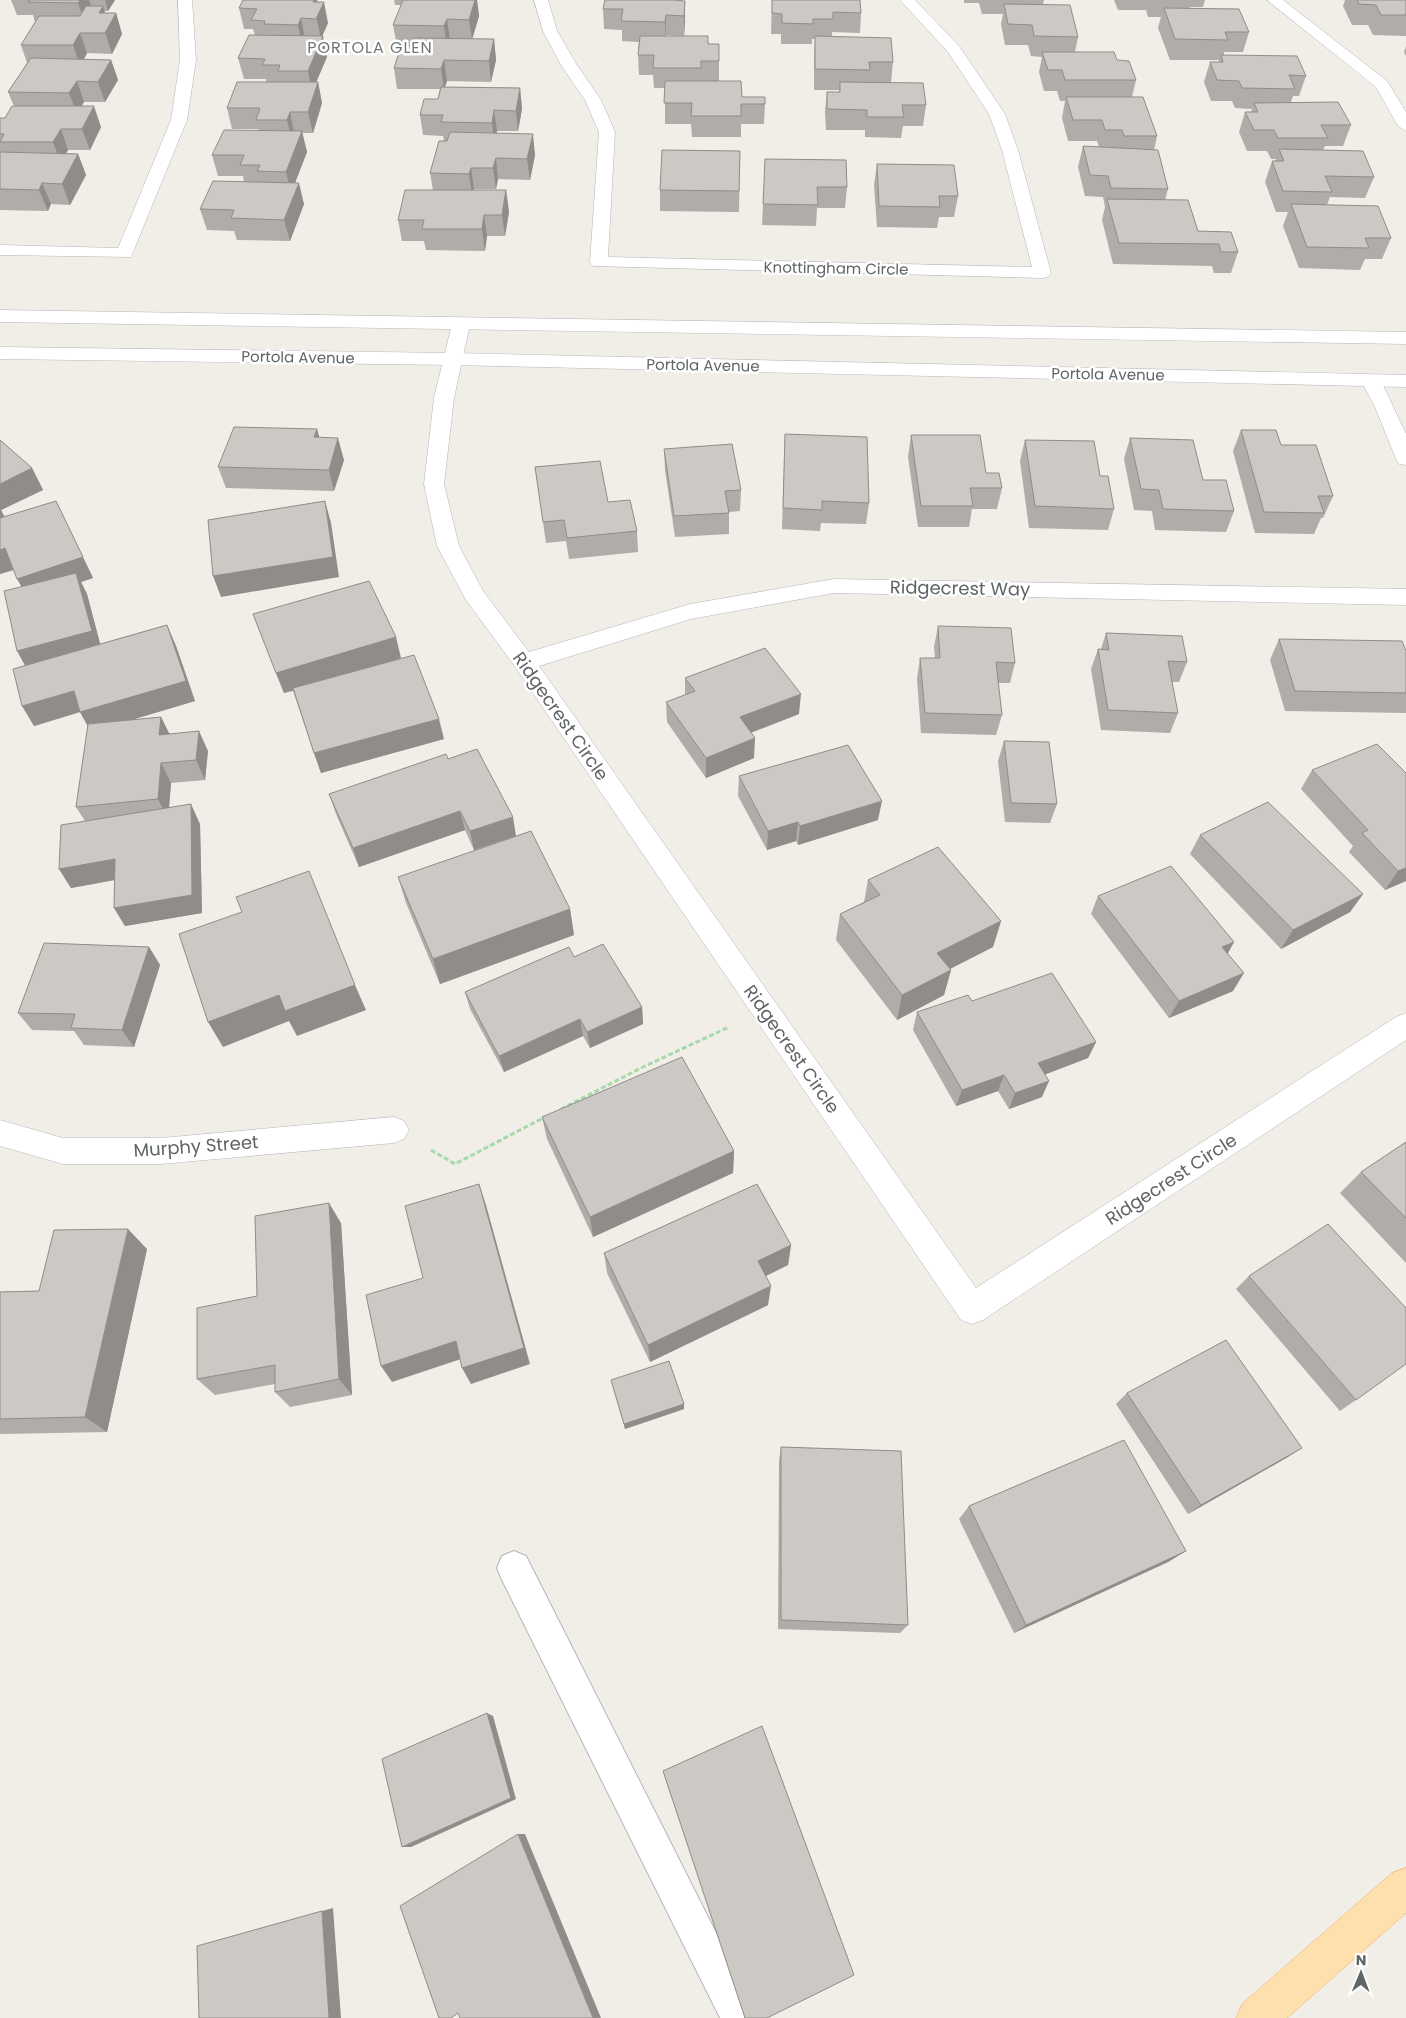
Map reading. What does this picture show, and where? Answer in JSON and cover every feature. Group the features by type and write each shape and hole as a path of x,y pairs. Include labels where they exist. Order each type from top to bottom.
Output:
{"main road":[{"path":"1256,2018 1406,1887"}],"street":[{"path":"0,250 124,253 179,120 188,60 185,0"},
{"name":"Knottingham Circle","path":"540,0 550,31 569,65 593,100 606,132 607,159 598,262 1042,273 1010,150 997,114 954,48 907,0"},
{"path":"1274,0 1382,84 1406,126"},
{"path":"0,316 1406,338"},
{"name":"Ridgecrest Circle","path":"461,324 444,398 434,484 448,546 474,595 524,662 972,1309 1406,1025"},
{"name":"Portola Avenue","path":"0,353 452,359 1406,381"},
{"path":"1371,381 1385,407 1406,459"},
{"name":"Ridgecrest Way","path":"524,662 690,612 834,586 1406,597"},
{"name":"Murphy Street","path":"0,1134 63,1151 162,1151 394,1130"}],"lane":[{"path":"514,1568 740,2018"}],"path":[{"path":"558,1111 643,1067 766,1010"},
{"path":"394,1130 455,1164 549,1115"}],"building":[{"path":"29,0 80,0 78,3 28,2"},
{"path":"243,0 314,0 313,2 324,2 316,19 301,18 298,25 264,24 265,21 251,20 257,9 239,8"},
{"path":"403,0 475,0 469,20 447,19 444,26 393,25"},
{"path":"605,0 685,1 684,16 666,15 665,22 621,21 623,9 603,9"},
{"path":"772,0 860,0 861,13 833,12 833,19 813,19 813,24 782,23 782,14 772,13"},
{"path":"1357,0 1406,0 1406,15 1381,15 1376,5 1359,4"},
{"path":"1004,4 1070,5 1078,37 1034,36 1032,25 1008,24"},
{"path":"86,6 103,6 99,13 116,13 105,33 80,33 73,45 21,45 39,16 80,16"},
{"path":"1164,8 1239,9 1249,32 1225,32 1228,40 1175,39"},
{"path":"249,35 323,36 308,71 278,71 280,65 262,65 265,59 238,58"},
{"path":"640,36 708,36 708,44 719,44 719,61 701,61 701,68 653,68 654,55 638,55"},
{"path":"815,36 891,38 893,62 869,62 870,70 815,69"},
{"path":"414,38 494,39 489,61 444,60 441,69 394,68 401,46 412,46"},
{"path":"1042,52 1114,52 1117,60 1129,61 1136,80 1065,80 1062,70 1048,70"},
{"path":"1221,55 1297,56 1306,76 1289,75 1295,89 1242,88 1239,81 1217,80 1210,62 1223,62"},
{"path":"31,58 111,60 98,82 77,81 69,93 8,92"},
{"path":"665,81 741,81 742,97 765,97 765,104 741,104 741,116 691,116 692,103 664,103"},
{"path":"237,82 318,82 308,112 290,112 287,120 256,120 260,108 227,108"},
{"path":"840,82 923,83 926,105 902,105 904,117 867,117 867,110 827,109 827,92 840,92"},
{"path":"441,87 520,88 516,111 494,110 492,123 441,122 443,115 420,115 424,99 438,99"},
{"path":"1066,97 1143,97 1157,136 1124,136 1122,130 1105,130 1102,120 1073,120"},
{"path":"1338,102 1351,125 1321,125 1328,138 1278,138 1274,130 1254,130 1245,112 1258,112 1254,103"},
{"path":"12,106 94,106 82,129 61,129 53,142 0,142 4,134 0,134 0,118 5,118"},
{"path":"224,130 302,131 286,172 257,171 260,165 240,165 244,155 212,155"},
{"path":"450,132 533,134 527,159 496,158 493,168 471,168 469,174 430,173 439,141 447,141"},
{"path":"1083,146 1158,150 1168,189 1111,188 1108,176 1090,175"},
{"path":"1279,149 1363,151 1374,177 1325,176 1332,192 1283,191 1272,161 1284,161"},
{"path":"662,150 740,151 739,191 660,190"},
{"path":"0,152 78,154 62,184 42,183 39,190 0,189"},
{"path":"765,159 846,160 847,187 817,187 818,205 763,204"},
{"path":"877,164 954,165 958,196 939,196 940,207 879,206"},
{"path":"213,181 299,183 284,220 231,218 234,210 200,209"},
{"path":"405,190 506,190 502,215 484,215 482,229 422,229 424,220 398,220"},
{"path":"1107,199 1188,200 1198,231 1231,232 1238,252 1221,252 1219,244 1119,243"},
{"path":"1291,204 1378,206 1391,238 1365,238 1369,248 1307,247"},
{"path":"234,427 317,429 314,437 338,438 329,470 218,467"},
{"path":"1241,430 1276,430 1281,445 1316,445 1333,496 1318,496 1324,513 1264,512"},
{"path":"785,434 867,437 869,503 822,501 822,510 783,508"},
{"path":"911,435 980,435 986,473 999,473 1002,488 970,488 973,506 921,506"},
{"path":"1130,438 1193,440 1203,480 1226,480 1234,511 1163,509 1159,490 1141,489"},
{"path":"0,440 32,468 0,484"},
{"path":"1025,440 1094,441 1100,476 1108,476 1114,509 1035,506"},
{"path":"732,444 741,490 725,491 729,513 674,516 664,449"},
{"path":"600,461 608,502 630,500 637,531 567,538 564,520 543,522 535,467"},
{"path":"56,501 83,557 17,579 5,548 0,550 0,518"},
{"path":"325,501 333,557 213,576 208,520"},
{"path":"76,573 92,631 17,651 4,591"},
{"path":"369,581 396,637 276,673 253,614"},
{"path":"167,625 186,681 80,712 74,691 22,706 13,669"},
{"path":"938,626 1011,628 1015,663 996,662 1002,715 925,713 920,658 940,658"},
{"path":"1106,633 1182,636 1187,662 1168,661 1178,713 1108,710 1098,649 1109,650"},
{"path":"1279,639 1402,641 1406,651 1406,693 1295,691"},
{"path":"765,648 801,694 740,717 755,738 706,758 666,702 695,691 685,678"},
{"path":"414,655 439,719 314,753 293,688"},
{"path":"161,717 159,735 199,731 196,760 161,763 158,799 76,807 88,724"},
{"path":"1004,741 1049,742 1057,804 1011,803"},
{"path":"1377,744 1406,773 1406,868 1398,871 1362,833 1368,830 1312,770"},
{"path":"848,745 882,801 800,826 798,822 768,831 739,776"},
{"path":"477,749 513,817 470,831 460,811 353,848 329,794 446,754 448,759"},
{"path":"1268,802 1363,894 1293,930 1200,835"},
{"path":"191,804 192,895 114,908 115,859 59,869 61,825"},
{"path":"531,831 570,909 433,959 398,877"},
{"path":"938,847 1001,921 937,953 951,970 902,995 840,914 880,895 868,880"},
{"path":"1171,866 1234,942 1222,947 1244,973 1179,1001 1098,896"},
{"path":"309,871 355,985 285,1011 279,995 208,1022 179,934 242,912 236,897"},
{"path":"44,943 149,947 122,1030 71,1028 75,1014 18,1013"},
{"path":"603,944 642,1007 587,1032 580,1019 499,1056 465,992 569,947 574,957"},
{"path":"1052,973 1096,1042 1038,1063 1049,1081 1015,1093 1004,1075 962,1090 917,1012 968,995 972,1001"},
{"path":"682,1057 734,1151 590,1217 542,1117"},
{"path":"1406,1142 1406,1218 1361,1172"},
{"path":"479,1184 524,1348 462,1368 456,1341 381,1366 366,1295 423,1278 405,1206"},
{"path":"757,1184 791,1245 758,1261 771,1286 648,1345 604,1253"},
{"path":"329,1203 339,1379 275,1392 275,1365 197,1379 197,1308 257,1296 255,1216"},
{"path":"1328,1224 1406,1308 1406,1364 1356,1400 1249,1276"},
{"path":"128,1229 85,1417 0,1419 0,1292 39,1291 54,1230"},
{"path":"1226,1340 1302,1448 1201,1505 1127,1393"},
{"path":"669,1361 684,1404 624,1424 611,1380"},
{"path":"1124,1440 1186,1551 1026,1625 969,1506"},
{"path":"781,1447 901,1451 908,1625 781,1620"},
{"path":"487,1713 511,1798 402,1847 382,1759"},
{"path":"762,1726 854,1975 767,2018 745,2018 663,1771"},
{"path":"518,1834 593,2018 460,2018 458,2013 451,2018 439,2018 400,1906"},
{"path":"322,1911 329,2018 199,2018 197,1946"}],"district":[{"name":"PORTOLA GLEN","path":"370,47"}]}
